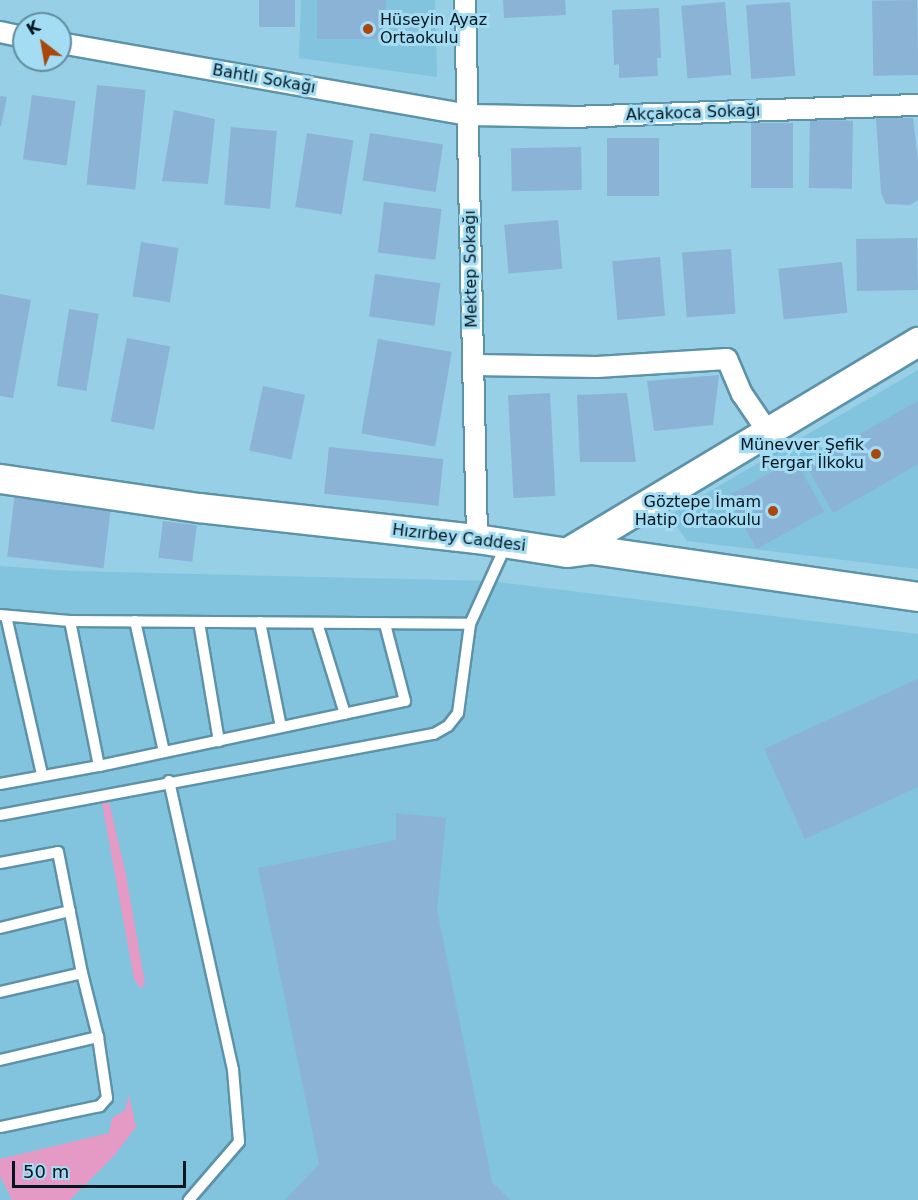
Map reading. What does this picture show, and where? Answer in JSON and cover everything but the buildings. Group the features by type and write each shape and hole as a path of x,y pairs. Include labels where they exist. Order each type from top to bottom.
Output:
{"street":[{"name":"Mektep Sokağı","path":"465,0 477,539"},
{"name":"Bahtlı Sokağı","path":"72,45 468,115"},
{"name":"Akçakoca Sokağı","path":"468,115 572,117 918,105"},
{"path":"579,551 771,437 918,342"},
{"path":"474,365 597,367 727,359 742,394 771,437"},
{"path":"771,437 918,359"},
{"name":"Hızırbey Caddesi","path":"0,479 199,508 477,539 507,545 579,551 918,597"}],"lane":[{"path":"0,815 169,781 434,734 448,726 458,713 470,624 507,545"},
{"path":"42,775 3,615 70,621 470,624"},
{"path":"70,621 99,766"},
{"path":"135,621 164,753"},
{"path":"200,622 219,741"},
{"path":"260,622 281,727"},
{"path":"316,623 345,714"},
{"path":"0,784 164,753 405,701 385,624"},
{"path":"169,781 233,1070 239,1142 189,1200"},
{"path":"0,863 58,852 82,973 98,1037 107,1098 100,1106 0,1128"},
{"path":"0,928 70,912"},
{"path":"0,992 82,973"},
{"path":"0,1060 98,1037"}],"shaded area":[{"name":"Hüseyin Ayaz Ortaokulu","path":"301,0 435,0 437,77 299,58"},
{"path":"918,370 918,569 687,541 669,515"},
{"path":"0,566 71,571 489,581 918,634 918,1200 0,1200"},
{"path":"109,802 126,875 145,984 140,988 134,979 102,803"},
{"path":"129,1095 136,1127 113,1157 70,1200 12,1200 0,1176 0,1159 109,1133 112,1118 125,1110"}],"place":[{"name":"Hüseyin Ayaz Ortaokulu","path":"368,29"},
{"name":"Münevver Şefik Fergar İlkoku","path":"876,454"},
{"name":"Göztepe İmam Hatip Ortaokulu","path":"773,511"}]}
